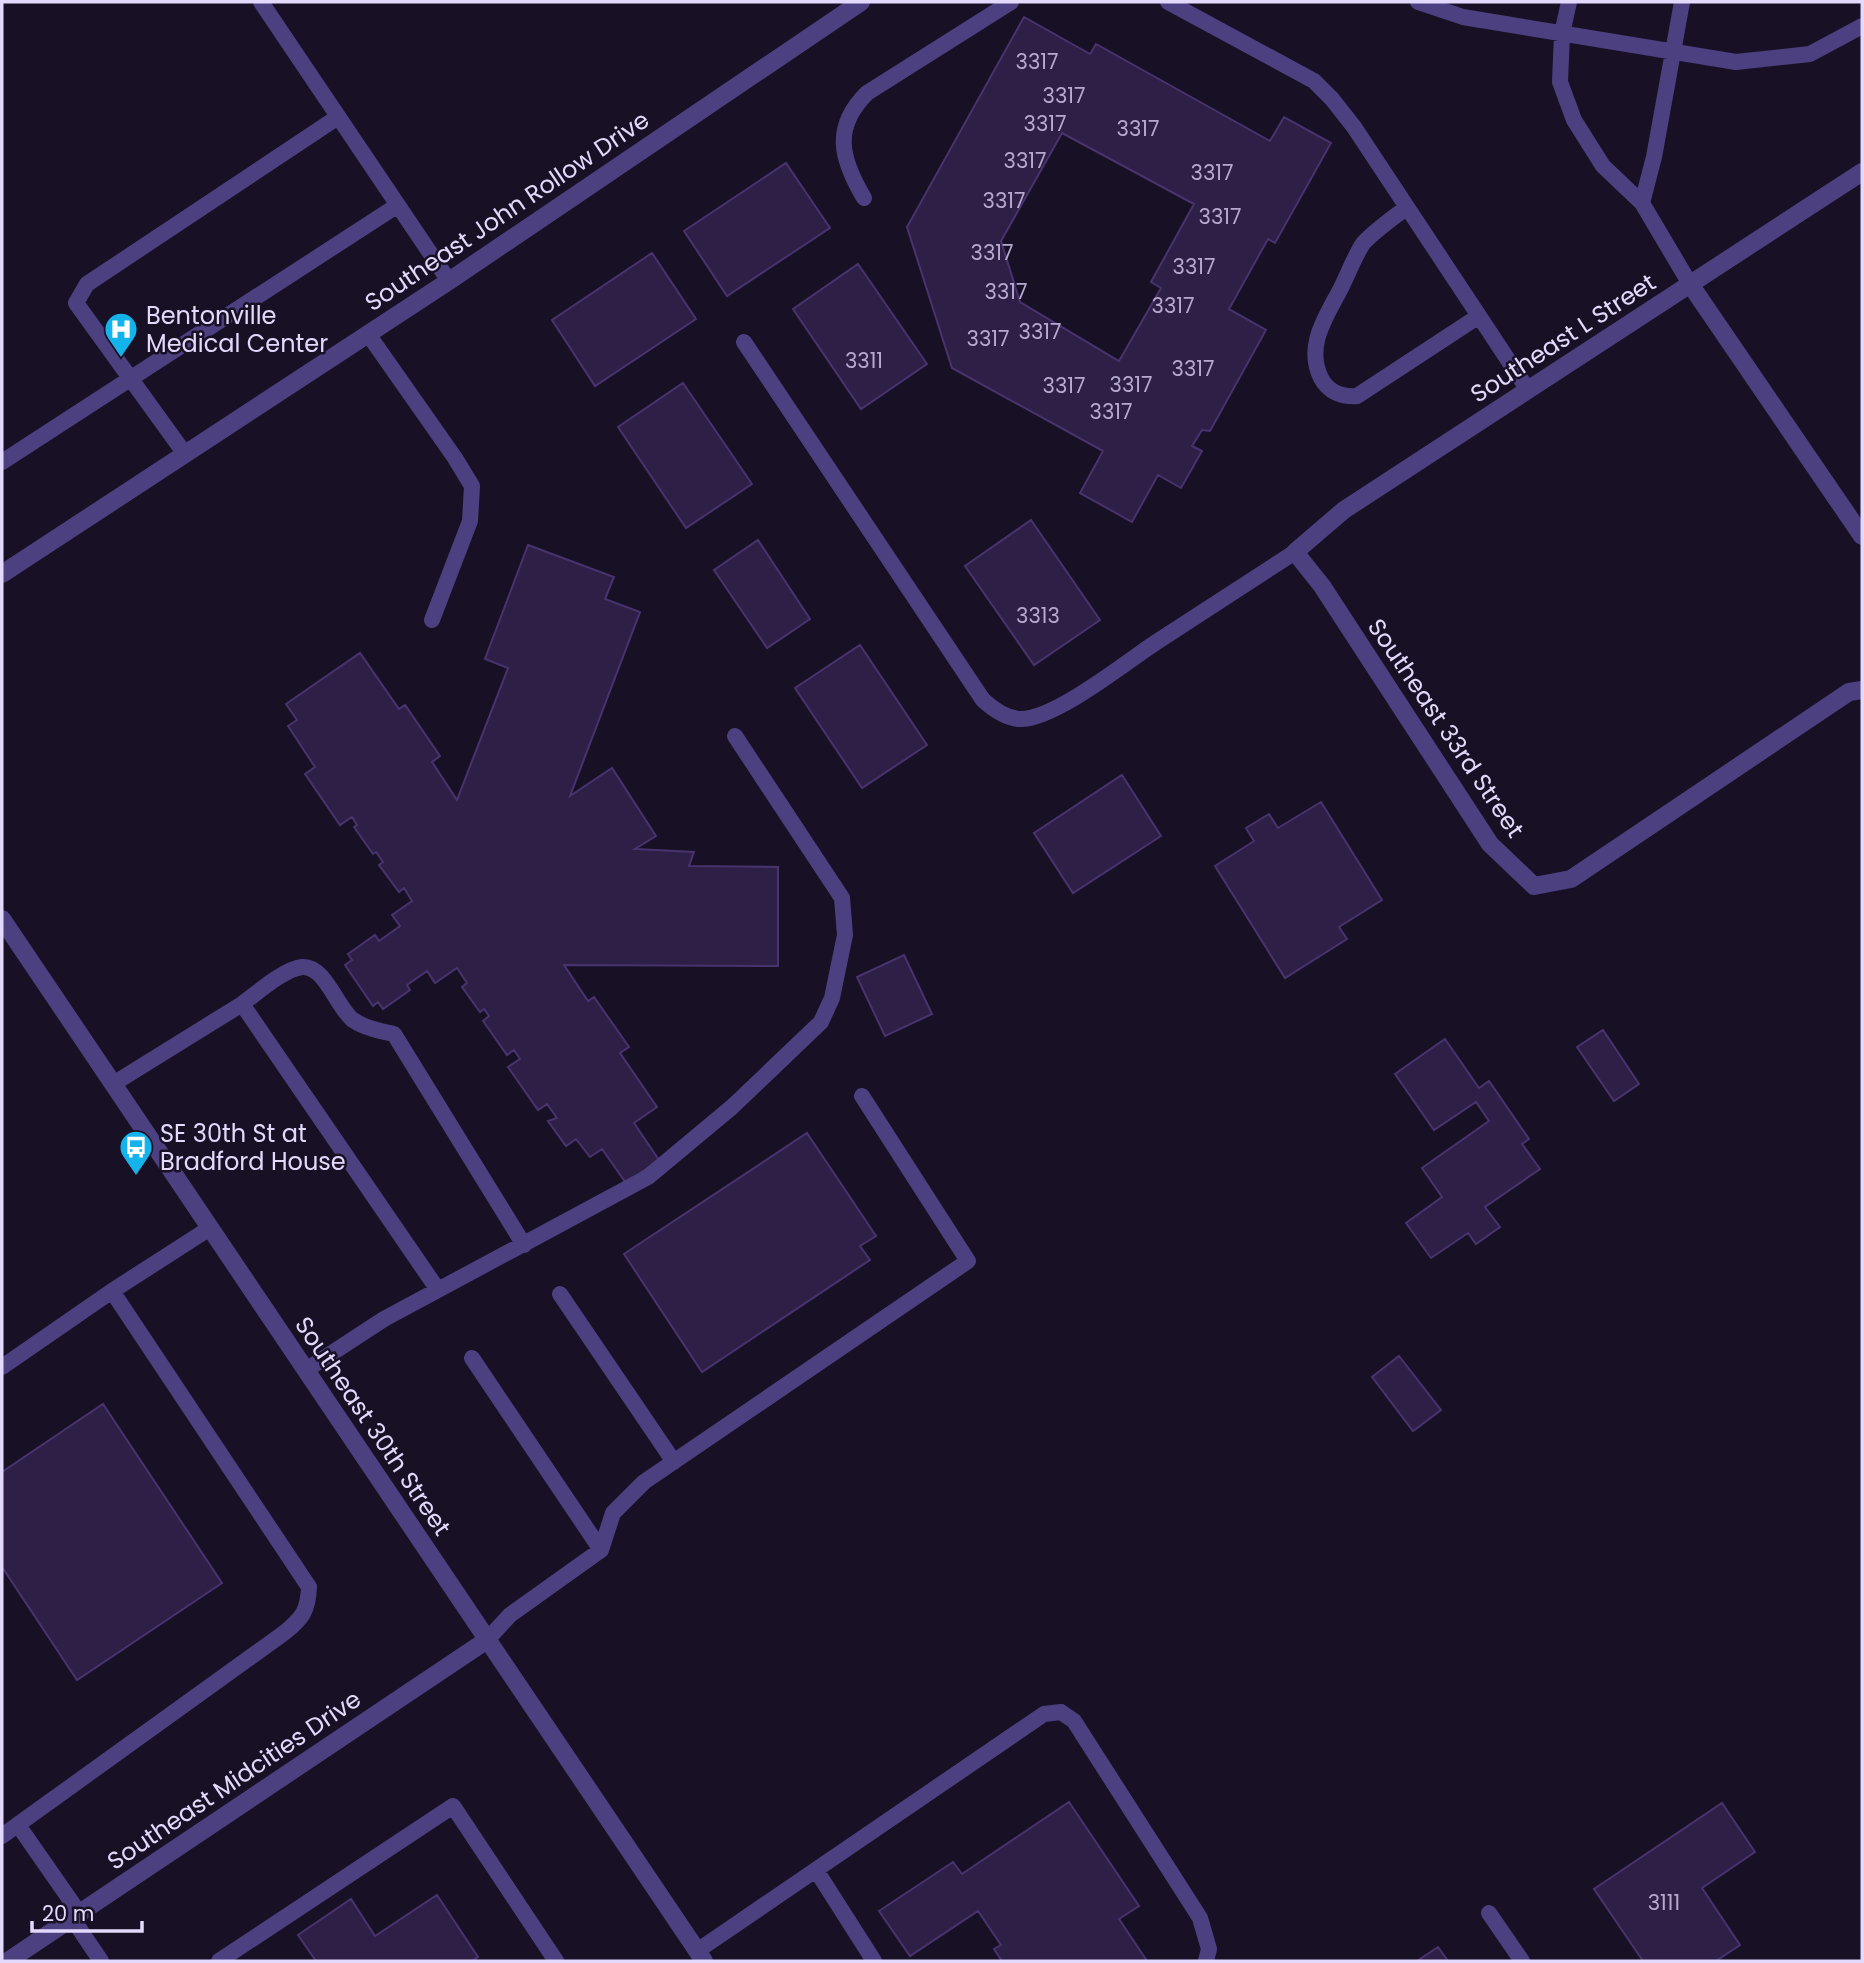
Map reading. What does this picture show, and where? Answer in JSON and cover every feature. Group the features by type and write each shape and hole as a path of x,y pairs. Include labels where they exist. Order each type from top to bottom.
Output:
{"street":[{"name":"Southeast John Rollow Drive","path":"2,574 449,281 861,2"},
{"name":"Southeast L Street","path":"1296,552 1343,510 1862,172"},
{"path":"1690,284 1862,536"},
{"name":"Southeast 33rd Street","path":"1296,552 1322,586 1490,844 1534,886 1571,879 1849,692 1862,690"},
{"name":"Southeast 30th Street","path":"2,919 700,1956"},
{"name":"Southeast Midcities Drive","path":"8,1961 487,1640"}],"lane":[{"path":"261,2 449,281"},
{"path":"864,198 853,179 844,154 844,136 853,106 867,93 1011,2"},
{"path":"1168,2 1314,81 1332,99 1354,127 1528,390"},
{"path":"1418,2 1463,16 1736,62 1810,54 1862,26"},
{"path":"1569,2 1563,34 1560,82 1574,120 1603,166 1642,203 1690,284"},
{"path":"1642,203 1654,156 1682,2"},
{"path":"185,454 76,303 87,284 338,117"},
{"path":"2,462 398,205"},
{"path":"1407,207 1363,243 1317,334 1314,354 1324,384 1333,392 1347,397 1357,396 1479,316"},
{"path":"368,334 472,486 470,522 432,621"},
{"path":"744,342 983,701 997,712 1020,719 1068,702 1296,552"},
{"path":"306,1370 384,1319 648,1177 732,1107 821,1022 832,998 845,935 842,898 735,736"},
{"path":"113,1084 242,1004 288,971 304,966 316,970 352,1019 374,1030 394,1034 524,1244"},
{"path":"242,1004 438,1290"},
{"path":"487,1640 510,1615 601,1550 612,1513 644,1482 968,1261 862,1096"},
{"path":"2,1367 210,1228"},
{"path":"2,1836 284,1633 299,1621 309,1604 309,1587 112,1291"},
{"path":"560,1294 674,1462"},
{"path":"471,1358 601,1550"},
{"path":"700,1956 816,1870 1044,1714 1061,1712 1074,1721 1200,1918 1209,1949 1206,1961"},
{"path":"219,1961 453,1806 556,1961"},
{"path":"18,1825 76,1916 101,1961"},
{"path":"816,1870 874,1961"},
{"path":"1489,1913 1522,1961"}],"building":[{"path":"1024,17 1090,54 1096,44 1270,141 1284,117 1331,143 1275,243 1268,239 1229,309 1266,330 1210,431 1202,430 1192,446 1202,451 1181,488 1158,475 1132,522 1080,493 1103,451 952,368 907,227","holes":["1062,133 1194,204 1151,282 1161,288 1119,361 1020,302 1001,241"]},
{"path":"786,163 830,228 727,296 684,231"},
{"path":"652,253 696,319 595,386 552,320"},
{"path":"858,264 927,364 861,409 793,309"},
{"path":"683,383 752,484 686,528 618,427"},
{"path":"1031,520 1100,620 1034,665 965,566"},
{"path":"758,540 810,619 767,648 714,570"},
{"path":"528,545 614,577 605,599 640,612 570,796 612,768 656,836 635,849 694,852 689,866 778,867 778,966 564,965 588,1001 594,997 629,1047 620,1053 657,1107 634,1123 659,1160 626,1183 602,1149 590,1157 576,1139 566,1146 548,1121 557,1118 547,1104 538,1110 508,1067 520,1059 514,1050 507,1055 483,1021 489,1016 484,1009 480,1012 462,987 467,983 457,968 435,983 427,971 407,985 410,990 383,1009 378,1002 373,1006 345,965 352,960 348,954 375,935 379,941 400,926 392,915 412,901 404,888 399,892 379,865 383,862 376,852 373,854 354,827 357,825 352,817 340,825 305,774 315,767 288,726 297,720 286,704 360,653 399,709 405,705 440,756 432,762 457,800 508,668 485,659"},
{"path":"860,645 927,745 862,788 795,688"},
{"path":"1122,775 1161,836 1073,893 1034,833"},
{"path":"1321,802 1382,900 1339,927 1347,939 1285,978 1215,866 1254,841 1246,828 1269,814 1278,828"},
{"path":"904,955 932,1014 885,1036 857,977"},
{"path":"1603,1030 1639,1084 1614,1101 1577,1047"},
{"path":"1445,1039 1479,1088 1489,1081 1529,1139 1522,1144 1540,1169 1485,1207 1500,1227 1476,1244 1468,1233 1431,1258 1406,1223 1442,1197 1422,1168 1489,1121 1476,1102 1434,1130 1395,1074"},
{"path":"807,1133 876,1236 860,1246 870,1260 702,1372 624,1254"},
{"path":"1399,1356 1441,1410 1413,1431 1372,1377"},
{"path":"103,1404 222,1583 77,1680 2,1567 2,1472"},
{"path":"1069,1802 1139,1906 1119,1919 1147,1961 1002,1961 994,1949 1001,1945 978,1911 910,1956 879,1911 953,1862 962,1874"},
{"path":"1722,1803 1755,1852 1702,1888 1740,1945 1716,1961 1643,1961 1594,1889"},
{"path":"437,1895 478,1957 472,1961 316,1961 298,1935 351,1899 375,1936"},
{"path":"1438,1947 1448,1961 1417,1961"}],"place":[{"name":"Bentonville Medical Center","path":"121,359"},
{"name":"SE 30th St at Bradford House","path":"136,1177"}]}
